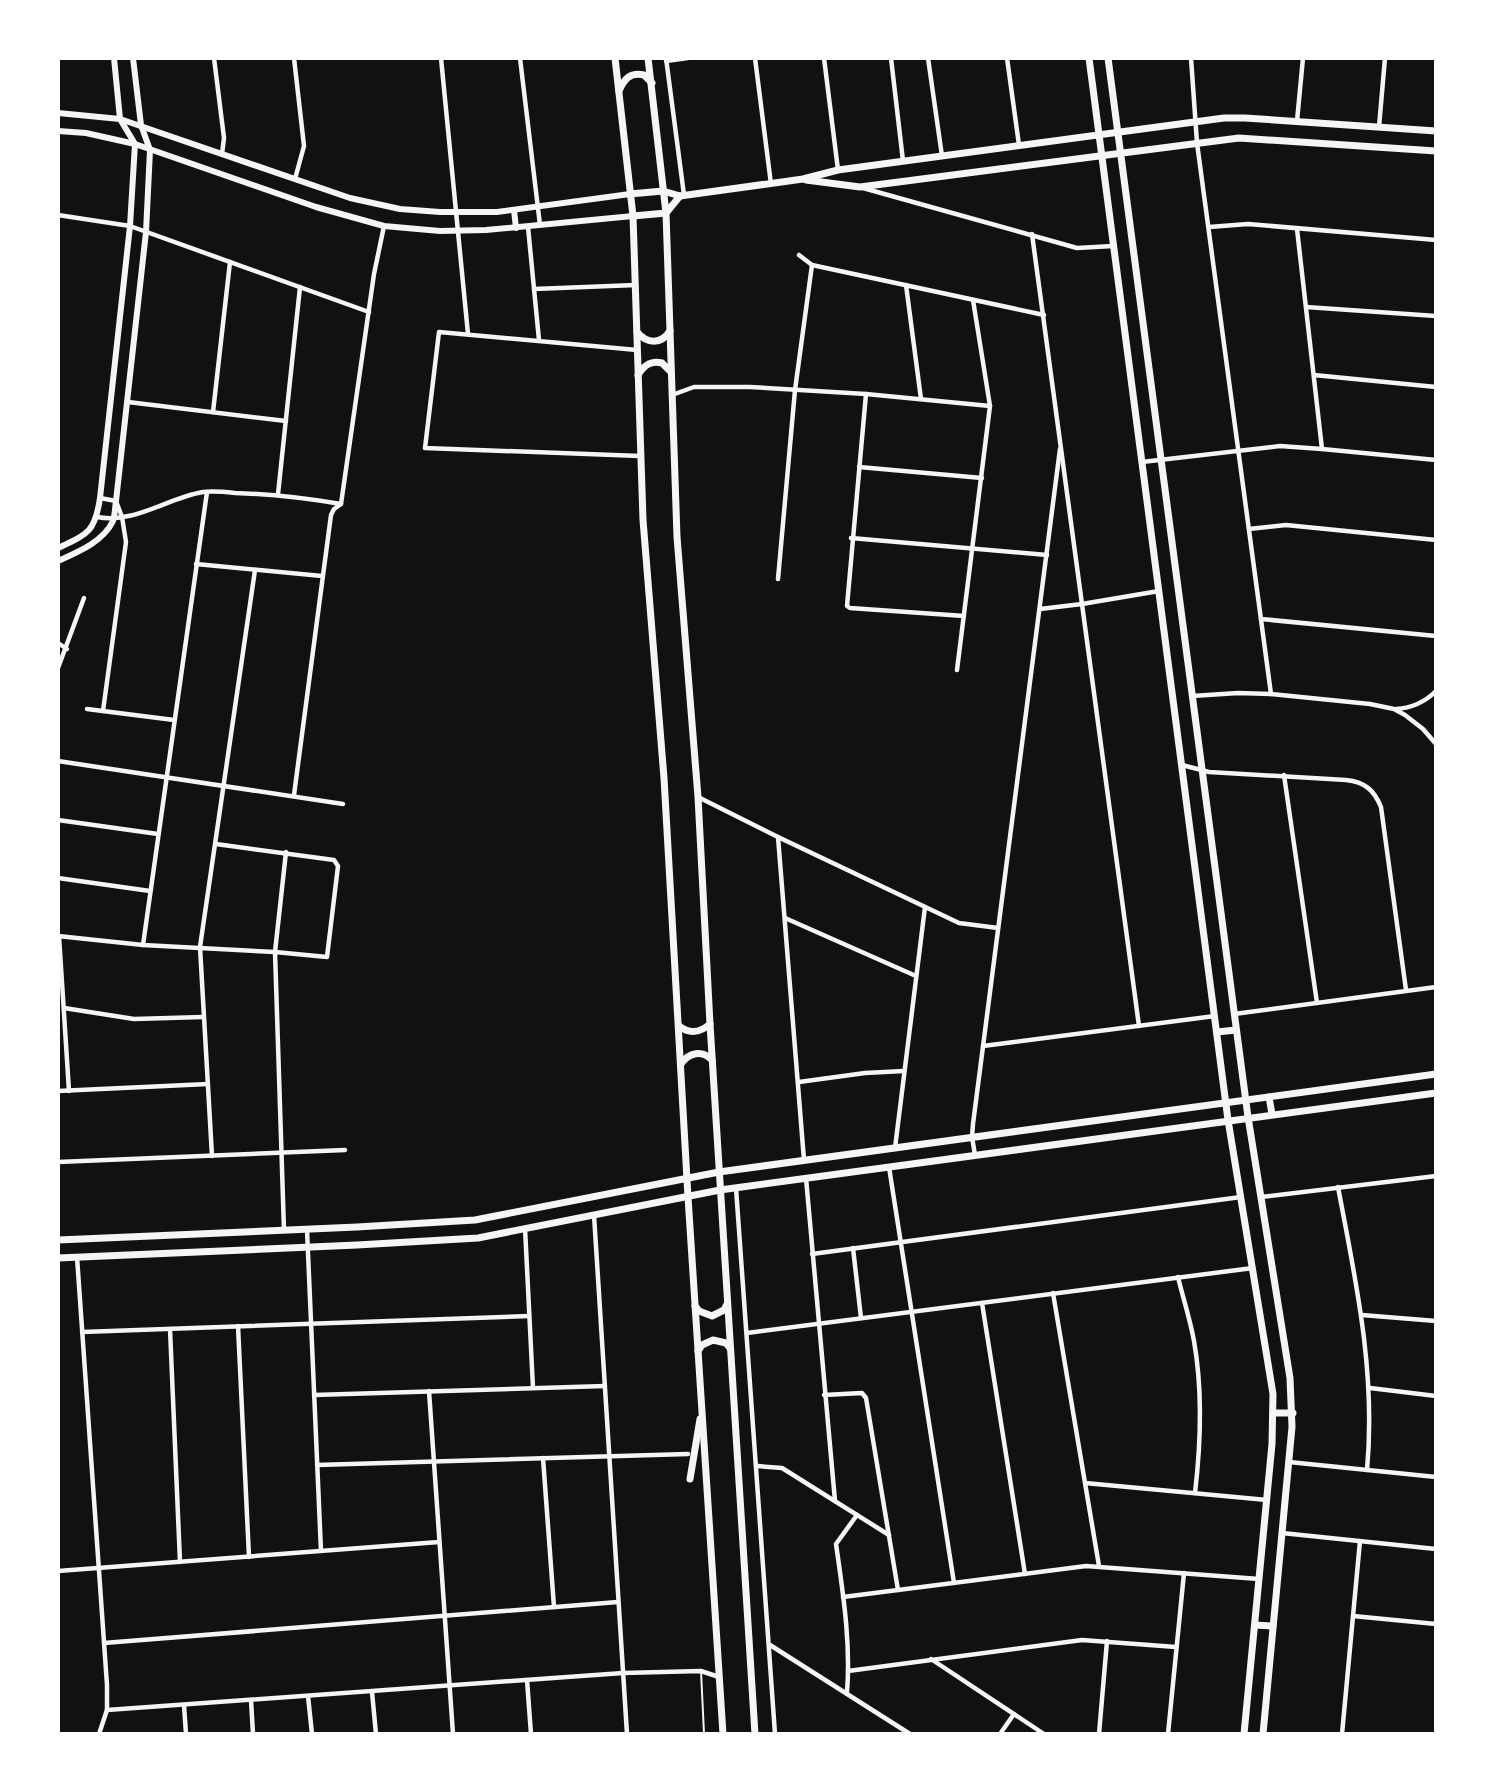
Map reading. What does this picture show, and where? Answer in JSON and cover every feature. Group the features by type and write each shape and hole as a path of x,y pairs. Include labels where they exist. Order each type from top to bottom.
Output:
{"main road":[{"path":"615,58 633,216 643,520 664,778 688,1197 723,1734"},
{"path":"648,58 666,213 677,537 698,797 712,1060 755,1734"},
{"path":"1089,58 1228,1120 1270,1375 1273,1413 1267,1500 1244,1734"},
{"path":"1108,58 1245,1100 1290,1378 1293,1413 1263,1734"},
{"path":"618,92 625,79 634,74 644,75 652,83"},
{"path":"630,194 663,191 682,195 771,184 838,170 1234,118 1436,131"},
{"path":"803,179 860,188 1247,138 1436,151"},
{"path":"633,216 666,213 682,195"},
{"path":"636,332 646,341 652,342 662,340 670,331"},
{"path":"638,377 643,368 652,362 662,363 671,372"},
{"path":"679,1026 689,1032 695,1032 710,1024"},
{"path":"1217,1032 1236,1030"},
{"path":"681,1064 689,1055 695,1053 708,1056 712,1060"},
{"path":"58,1240 307,1230 475,1220 719,1172 1436,1074"},
{"path":"58,1258 308,1248 478,1238 720,1190 1436,1093"},
{"path":"1269,1097 1272,1114"},
{"path":"695,1306 705,1315 712,1316 718,1315 727,1304"},
{"path":"698,1351 707,1341 713,1340 726,1343 730,1348"},
{"path":"690,1479 702,1408"},
{"path":"1273,1413 1293,1413"},
{"path":"1255,1625 1273,1626"}],"street":[{"path":"58,548 89,531 97,517 100,498 130,226 135,144 120,119 114,58"},
{"path":"58,561 94,543 105,532 113,520 116,501 146,232 150,150 141,125 133,58"},
{"path":"214,58 224,138 222,154"},
{"path":"294,58 304,146 295,179"},
{"path":"441,58 468,334"},
{"path":"520,58 540,225"},
{"path":"682,195 666,60 688,58"},
{"path":"755,58 771,184"},
{"path":"824,58 838,170"},
{"path":"891,58 903,161"},
{"path":"928,58 942,156"},
{"path":"1007,58 1019,145"},
{"path":"1191,58 1197,143 1271,694"},
{"path":"1297,121 1303,58"},
{"path":"1379,127 1385,58"},
{"path":"58,113 120,119 350,198 410,210 457,212 514,210 630,194"},
{"path":"58,131 135,144 316,207 384,226 459,231 528,227 633,216"},
{"path":"860,188 1077,248 1113,246"},
{"path":"514,210 516,228"},
{"path":"58,215 130,226 369,312"},
{"path":"1209,227 1248,224 1436,240"},
{"path":"294,795 331,515 334,509 341,504 384,226"},
{"path":"528,227 539,340"},
{"path":"1297,229 1322,448"},
{"path":"1032,234 1139,1026"},
{"path":"799,255 812,265 1044,315"},
{"path":"213,412 230,262"},
{"path":"778,579 795,390 812,265"},
{"path":"534,289 636,285"},
{"path":"906,285 921,399"},
{"path":"278,494 300,287"},
{"path":"957,670 990,406 974,300"},
{"path":"1306,307 1436,316"},
{"path":"637,350 439,332 425,448 640,456"},
{"path":"1314,375 1436,387"},
{"path":"672,395 694,387 795,390 866,394 990,406"},
{"path":"866,394 851,538 847,606 964,616"},
{"path":"128,402 286,421"},
{"path":"975,1155 972,1137 1061,441"},
{"path":"1142,462 1280,446 1436,460"},
{"path":"858,467 982,478"},
{"path":"97,517 113,520 162,507 189,495 207,492 278,494 341,504"},
{"path":"143,945 207,492"},
{"path":"100,498 116,501"},
{"path":"103,711 126,542 122,517 116,501"},
{"path":"1249,529 1286,525 1436,540"},
{"path":"851,538 1047,555"},
{"path":"196,564 322,576"},
{"path":"212,1156 201,947 255,570"},
{"path":"1040,609 1159,591"},
{"path":"58,668 67,649 84,598"},
{"path":"1261,619 1436,636"},
{"path":"58,644 67,649"},
{"path":"1394,710 1417,705 1430,698 1436,691"},
{"path":"1192,696 1238,693 1271,694 1370,704 1394,710 1414,721 1436,744"},
{"path":"87,709 174,720"},
{"path":"58,761 344,804"},
{"path":"1182,765 1209,772 1359,781 1369,787 1377,796 1381,807 1406,990"},
{"path":"1284,775 1317,1003"},
{"path":"698,797 959,923 998,928"},
{"path":"58,820 158,834"},
{"path":"778,837 804,1160"},
{"path":"69,1091 59,936 143,945 327,957 338,866 334,860 216,844"},
{"path":"284,1230 275,952 286,852"},
{"path":"58,878 150,891"},
{"path":"895,1148 925,907"},
{"path":"785,918 916,976"},
{"path":"1234,1014 1436,987"},
{"path":"64,1008 134,1019 203,1017"},
{"path":"983,1046 1215,1016"},
{"path":"799,1082 865,1073 904,1071"},
{"path":"58,1091 208,1084"},
{"path":"58,1162 345,1150"},
{"path":"889,1167 954,1583"},
{"path":"1261,1197 1436,1176"},
{"path":"806,1178 835,1501"},
{"path":"1338,1187 1362,1315 1370,1388 1370,1433 1366,1470"},
{"path":"736,1188 775,1734"},
{"path":"812,1254 1241,1197"},
{"path":"594,1215 627,1734"},
{"path":"525,1228 532,1388"},
{"path":"307,1230 321,1551"},
{"path":"853,1248 861,1318"},
{"path":"77,1257 104,1644 107,1710 99,1734"},
{"path":"747,1333 1253,1268"},
{"path":"1178,1277 1193,1338 1200,1395 1200,1444 1195,1493"},
{"path":"1053,1293 1099,1566"},
{"path":"982,1303 1025,1574"},
{"path":"1362,1315 1436,1321"},
{"path":"82,1332 529,1316"},
{"path":"238,1326 249,1557"},
{"path":"170,1329 180,1562"},
{"path":"314,1395 605,1386"},
{"path":"1370,1388 1436,1395"},
{"path":"429,1391 453,1734"},
{"path":"824,1395 862,1393 866,1398 898,1590"},
{"path":"317,1465 688,1454"},
{"path":"543,1458 554,1607"},
{"path":"1289,1462 1436,1477"},
{"path":"757,1466 782,1468 889,1535"},
{"path":"1085,1483 1267,1500"},
{"path":"846,1692 848,1671 837,1544 857,1515"},
{"path":"1282,1533 1436,1549"},
{"path":"1342,1734 1360,1541"},
{"path":"58,1571 439,1542"},
{"path":"843,1597 1086,1566 1259,1579"},
{"path":"1168,1734 1184,1573"},
{"path":"104,1644 618,1602"},
{"path":"1353,1616 1436,1624"},
{"path":"848,1671 1082,1640 1176,1647"},
{"path":"1099,1734 1107,1641"},
{"path":"770,1644 910,1734"},
{"path":"931,1659 1044,1734"},
{"path":"107,1710 623,1673 701,1671 719,1677"},
{"path":"527,1680 531,1734"},
{"path":"372,1692 376,1734"},
{"path":"308,1696 312,1734"},
{"path":"251,1700 252,1734"},
{"path":"184,1705 186,1734"},
{"path":"1000,1734 1014,1714"}],"lane":[{"path":"701,1671 704,1734"}]}
